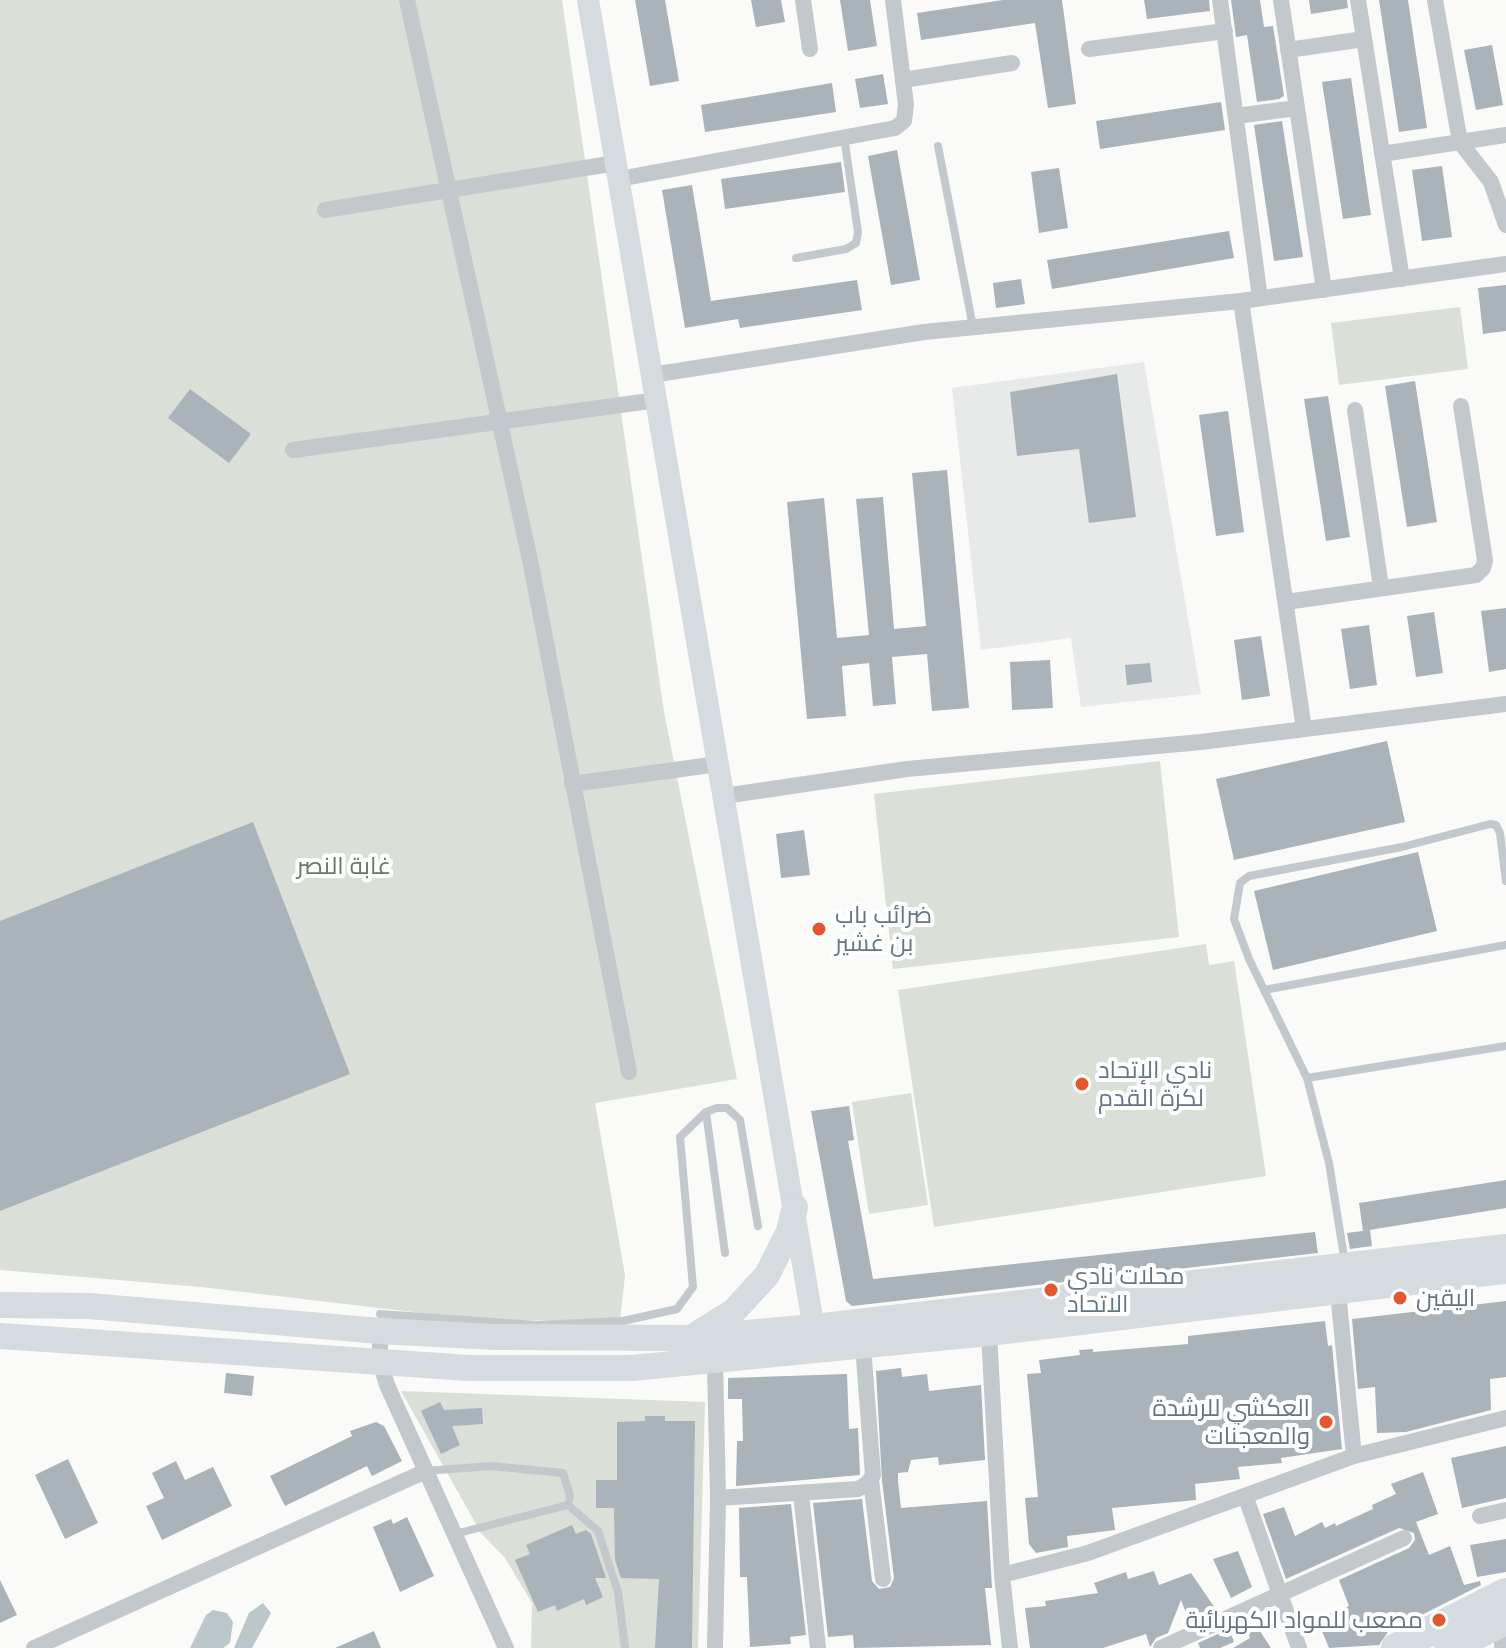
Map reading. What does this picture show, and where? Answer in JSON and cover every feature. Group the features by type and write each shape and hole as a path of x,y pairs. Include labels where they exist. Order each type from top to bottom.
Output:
{"highway":[{"path":"1396,1648 1504,1621"},
{"path":"1449,1648 1504,1621"}],"main road":[{"path":"691,1338 734,1311 752,1294 780,1254 795,1207"},
{"path":"0,1305 89,1306 380,1323 550,1339 816,1339 863,1346 989,1333 1342,1280 1506,1247"},
{"path":"0,1336 544,1370 715,1362 816,1339 1342,1280 1506,1271"},
{"path":"87,1341 89,1306"}],"street":[{"path":"407,0 530,560 629,1072"},
{"path":"588,0 816,1339"},
{"path":"803,0 810,49"},
{"path":"325,210 448,190 618,171 895,128 904,121 906,105 893,0"},
{"path":"1220,0 1260,298"},
{"path":"1281,0 1324,290"},
{"path":"1358,0 1402,279"},
{"path":"1435,0 1460,142 1491,182 1506,225"},
{"path":"1089,49 1225,31"},
{"path":"1288,50 1364,39"},
{"path":"903,80 1012,63"},
{"path":"1236,116 1297,108"},
{"path":"1382,154 1506,135"},
{"path":"652,375 828,345 973,327 1241,301 1506,264"},
{"path":"1241,301 1304,729"},
{"path":"293,450 657,400"},
{"path":"1286,602 1476,575 1483,568 1485,560 1461,406"},
{"path":"1355,410 1381,587"},
{"path":"724,796 907,769 1070,756 1506,704"},
{"path":"572,784 718,764"},
{"path":"1342,1280 1354,1456"},
{"path":"380,1323 380,1362 506,1648"},
{"path":"989,1333 1002,1575 1010,1648"},
{"path":"863,1346 871,1480 883,1579"},
{"path":"715,1362 718,1498 715,1648"},
{"path":"1002,1575 1088,1553 1246,1498 1354,1456 1506,1418"},
{"path":"34,1648 426,1471"},
{"path":"718,1498 858,1489 871,1480"},
{"path":"801,1494 818,1648"},
{"path":"1246,1498 1299,1648"},
{"path":"1480,1516 1506,1510"},
{"path":"1161,1648 1404,1538"}],"lane":[{"path":"796,258 846,249 856,243 858,232 844,137"},
{"path":"938,146 973,327"},
{"path":"1342,1280 1329,1163 1307,1078 1234,919 1240,883 1249,876 1402,847 1490,824 1496,825 1500,833 1506,881"},
{"path":"1264,990 1506,945"},
{"path":"1307,1078 1506,1046"},
{"path":"380,1323 536,1325 623,1321 677,1309 693,1287 680,1137 706,1112 727,1108 740,1120 758,1226"},
{"path":"706,1112 725,1253"},
{"path":"426,1471 491,1466 553,1469 563,1473 568,1485 568,1505 598,1531 618,1592 625,1648"},
{"path":"454,1534 568,1505"}],"shaded area":[{"path":"1144,362 1201,694 1081,707 1071,638 981,650 952,388"},
{"path":"263,1603 271,1613 252,1648 234,1648 249,1613"},
{"path":"213,1610 227,1613 233,1622 230,1643 223,1648 190,1648 206,1615"}],"green space":[{"name":"غابة النصر","path":"0,0 562,0 664,712 737,1079 595,1103 625,1275 620,1321 481,1320 201,1287 0,1270"},
{"path":"1460,307 1468,369 1339,385 1331,323"},
{"path":"1160,761 1179,937 893,969 874,794"},
{"path":"1206,944 1209,965 1234,961 1266,1176 934,1227 898,990"},
{"path":"911,1093 928,1205 869,1214 852,1102"},
{"path":"401,1391 705,1402 698,1648 531,1648 532,1603 505,1558 481,1533"}],"building":[{"path":"635,0 665,0 679,81 650,86"},
{"path":"751,0 781,0 785,22 756,27"},
{"path":"840,0 870,0 877,46 848,51"},
{"path":"1003,0 1062,0 1076,104 1048,108 1035,23 921,40 917,13"},
{"path":"1144,0 1209,0 1210,11 1147,19"},
{"path":"1231,0 1260,0 1264,27 1273,26 1284,96 1279,99 1257,102 1247,35 1236,37"},
{"path":"1309,0 1347,0 1348,8 1311,14"},
{"path":"1379,0 1408,0 1427,128 1399,132"},
{"path":"1492,45 1503,105 1476,110 1464,50"},
{"path":"883,74 888,104 860,108 855,79"},
{"path":"1351,78 1371,215 1343,219 1322,82"},
{"path":"832,83 836,112 705,132 701,105"},
{"path":"1221,102 1225,130 1100,149 1096,121"},
{"path":"1282,121 1303,257 1274,261 1254,125"},
{"path":"897,150 920,280 891,285 868,156"},
{"path":"841,162 845,192 725,209 721,179"},
{"path":"1442,166 1452,237 1422,241 1412,170"},
{"path":"1059,168 1068,228 1039,233 1031,172"},
{"path":"692,185 711,301 857,280 862,310 740,328 738,319 685,328 662,190"},
{"path":"1229,231 1234,258 1052,289 1047,260"},
{"path":"1021,279 1025,304 996,308 993,283"},
{"path":"1506,285 1506,331 1483,334 1478,288"},
{"path":"1117,374 1136,517 1089,523 1079,449 1017,456 1010,392"},
{"path":"1415,381 1437,522 1407,527 1385,386"},
{"path":"190,389 251,434 229,463 168,418"},
{"path":"1328,396 1350,537 1326,541 1304,399"},
{"path":"1228,411 1244,532 1216,536 1199,415"},
{"path":"947,470 969,708 932,711 927,654 892,657 896,704 873,706 869,663 842,666 846,716 807,719 787,502 824,498 837,638 869,635 856,499 883,497 894,629 926,626 912,473"},
{"path":"1506,608 1506,669 1489,672 1481,611"},
{"path":"1434,612 1443,673 1416,677 1407,616"},
{"path":"1369,625 1377,685 1350,689 1341,629"},
{"path":"1261,636 1270,696 1242,700 1234,640"},
{"path":"1050,660 1053,708 1012,710 1010,662"},
{"path":"1150,663 1152,682 1127,685 1125,665"},
{"path":"1387,741 1405,822 1234,860 1216,779"},
{"path":"253,822 350,1074 0,1211 0,921"},
{"path":"804,830 810,875 781,878 776,834"},
{"path":"1418,852 1437,931 1273,970 1254,891"},
{"path":"849,1106 854,1140 848,1141 873,1279 1315,1232 1318,1253 852,1306 846,1301 811,1111"},
{"path":"1506,1180 1506,1208 1363,1231 1359,1203"},
{"path":"1370,1230 1372,1246 1350,1249 1347,1233"},
{"path":"1506,1301 1506,1377 1490,1379 1491,1410 1406,1432 1377,1433 1375,1387 1358,1389 1352,1319"},
{"path":"1325,1321 1328,1346 1332,1345 1342,1449 1281,1458 1282,1463 1238,1467 1240,1479 1195,1484 1196,1500 1112,1508 1115,1530 1067,1536 1068,1547 1036,1553 1029,1544 1025,1498 1038,1497 1027,1374 1041,1373 1039,1360 1080,1355 1079,1350 1093,1349 1093,1352 1188,1344 1188,1336"},
{"path":"901,1368 902,1377 927,1374 929,1391 981,1385 985,1460 939,1465 938,1457 911,1460 908,1472 898,1473 898,1481 901,1508 987,1501 992,1588 985,1588 991,1645 854,1648 853,1635 828,1637 813,1503 862,1499 872,1581 879,1589 890,1587 894,1578 882,1481 876,1371"},
{"path":"226,1373 254,1376 252,1396 224,1393"},
{"path":"847,1374 849,1429 858,1428 860,1475 736,1486 737,1441 743,1441 742,1399 728,1399 728,1378"},
{"path":"440,1402 444,1410 482,1408 483,1424 452,1426 460,1445 441,1454 421,1411"},
{"path":"645,1416 665,1416 665,1421 695,1421 692,1648 655,1648 659,1579 621,1578 615,1560 614,1508 596,1508 596,1480 617,1480 617,1422 645,1421"},
{"path":"376,1422 384,1426 402,1461 372,1476 367,1466 285,1506 270,1476 352,1436 350,1431"},
{"path":"1506,1446 1506,1498 1462,1508 1451,1458"},
{"path":"68,1459 98,1523 65,1539 35,1475"},
{"path":"176,1461 185,1480 213,1467 232,1506 162,1540 146,1506 164,1498 152,1473"},
{"path":"1423,1472 1438,1514 1416,1522 1429,1555 1450,1546 1464,1585 1480,1581 1481,1585 1388,1632 1379,1645 1329,1648 1317,1619 1349,1606 1339,1580 1409,1548 1415,1540 1414,1533 1399,1528 1286,1579 1263,1514 1284,1507 1295,1536 1322,1522 1325,1528 1335,1523 1336,1526 1373,1509 1372,1505 1396,1494 1391,1484"},
{"path":"791,1504 806,1635 790,1637 791,1644 750,1647 747,1577 740,1577 739,1508"},
{"path":"407,1517 434,1576 400,1592 373,1527 391,1519 393,1524"},
{"path":"572,1525 576,1534 586,1530 591,1534 606,1578 595,1578 603,1597 586,1605 584,1599 557,1611 555,1605 538,1612 515,1560 530,1554 526,1545"},
{"path":"1506,1539 1506,1572 1477,1577 1470,1545"},
{"path":"1238,1551 1252,1587 1231,1598 1213,1559"},
{"path":"1154,1571 1159,1585 1191,1573 1217,1611 1190,1623 1181,1600 1168,1633 1156,1638 1150,1647 1146,1634 1103,1648 1030,1648 1025,1608 1046,1606 1045,1601 1098,1593 1094,1583 1126,1572 1128,1579"},
{"path":"0,1580 17,1615 0,1623"},
{"path":"1252,1619 1271,1648 1233,1648 1250,1638 1243,1623"},
{"path":"1229,1629 1234,1642 1220,1648 1200,1648 1198,1643"},
{"path":"374,1631 381,1648 335,1648"}],"place":[{"name":"ضرائب باب بن غشير","path":"819,929"},
{"name":"نادي الإتحاد لكرة القدم","path":"1082,1084"},
{"name":"محلات نادي الاتحاد","path":"1051,1290"},
{"name":"اليقين","path":"1400,1298"},
{"name":"العكشي للرشدة والمعجنات","path":"1326,1422"},
{"name":"مصعب للمواد الكهربائية","path":"1439,1620"}]}
